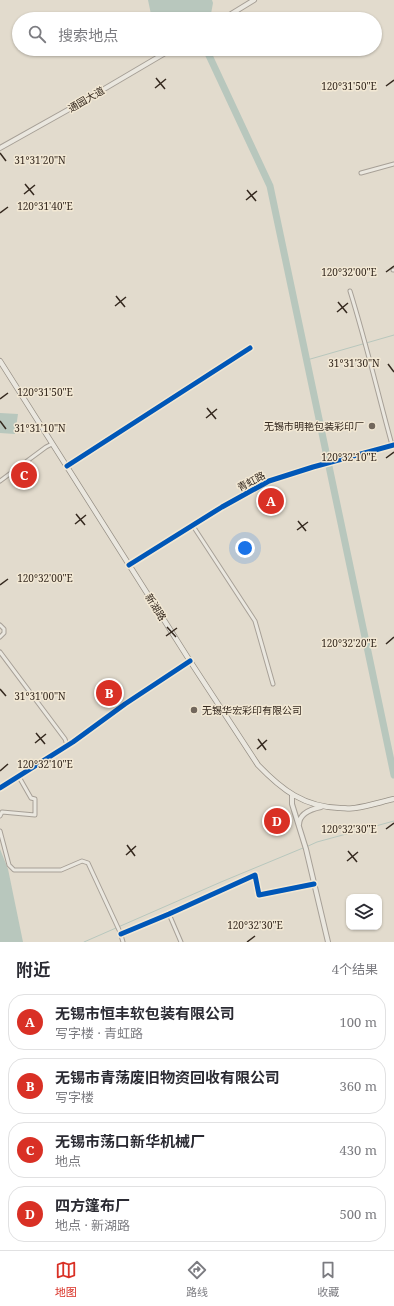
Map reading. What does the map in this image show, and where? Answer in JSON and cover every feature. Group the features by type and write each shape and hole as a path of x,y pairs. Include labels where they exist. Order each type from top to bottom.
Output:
{"main road":[{"name":"新湖路","path":"0,361 190,661 258,765 272,779 292,795 321,807 354,808 392,800"}],"street":[{"path":"234,12 254,0"},
{"name":"通园大道","path":"0,148 160,56"},
{"path":"361,173 394,164"},
{"path":"350,291 393,445"},
{"path":"67,466 250,348"},
{"path":"0,481 52,444"},
{"name":"青虹路","path":"129,565 222,507 268,481 393,445"},
{"path":"193,526 255,621 273,684"},
{"path":"0,625 4,629 4,633 0,637"},
{"path":"0,652 65,739 67,745"},
{"path":"0,788 79,738 125,704 190,661"},
{"path":"0,816 2,812 35,815 35,799 31,798 19,777"},
{"path":"292,795 292,804 306,849 328,942"},
{"path":"299,827 302,816 314,808 321,807"},
{"path":"0,831 9,865 14,870 61,870 82,861 88,863 121,933 123,942"},
{"path":"121,933 169,914 255,875 259,895 314,884"},
{"path":"169,914 181,942"}],"shaded area":[{"path":"148,0 212,0 213,3 211,12 151,12"},
{"path":"0,413 18,414 15,434 0,433"},
{"path":"0,849 8,869 23,942 0,942"}],"waterway":[{"path":"209,56 270,186 394,775"},
{"path":"307,360 394,335"},
{"path":"306,847 317,842 394,821"},
{"path":"84,942 303,848"}],"cycle path":[{"path":"67,466 250,348"},
{"path":"129,565 222,507 269,481 313,467 394,445"},
{"path":"0,788 73,742 125,704 190,661"},
{"path":"121,934 255,875 259,895 314,884"}],"place":[{"name":"无锡市明艳包装彩印厂","path":"372,426"},
{"name":"无锡市荡口新华机械厂","path":"24,475"},
{"name":"无锡市恒丰软包装有限公司","path":"271,501"},
{"name":"无锡市青荡废旧物资回收有限公司","path":"109,693"},
{"name":"无锡华宏彩印有限公司","path":"194,710"},
{"name":"四方篷布厂","path":"277,821"}]}
